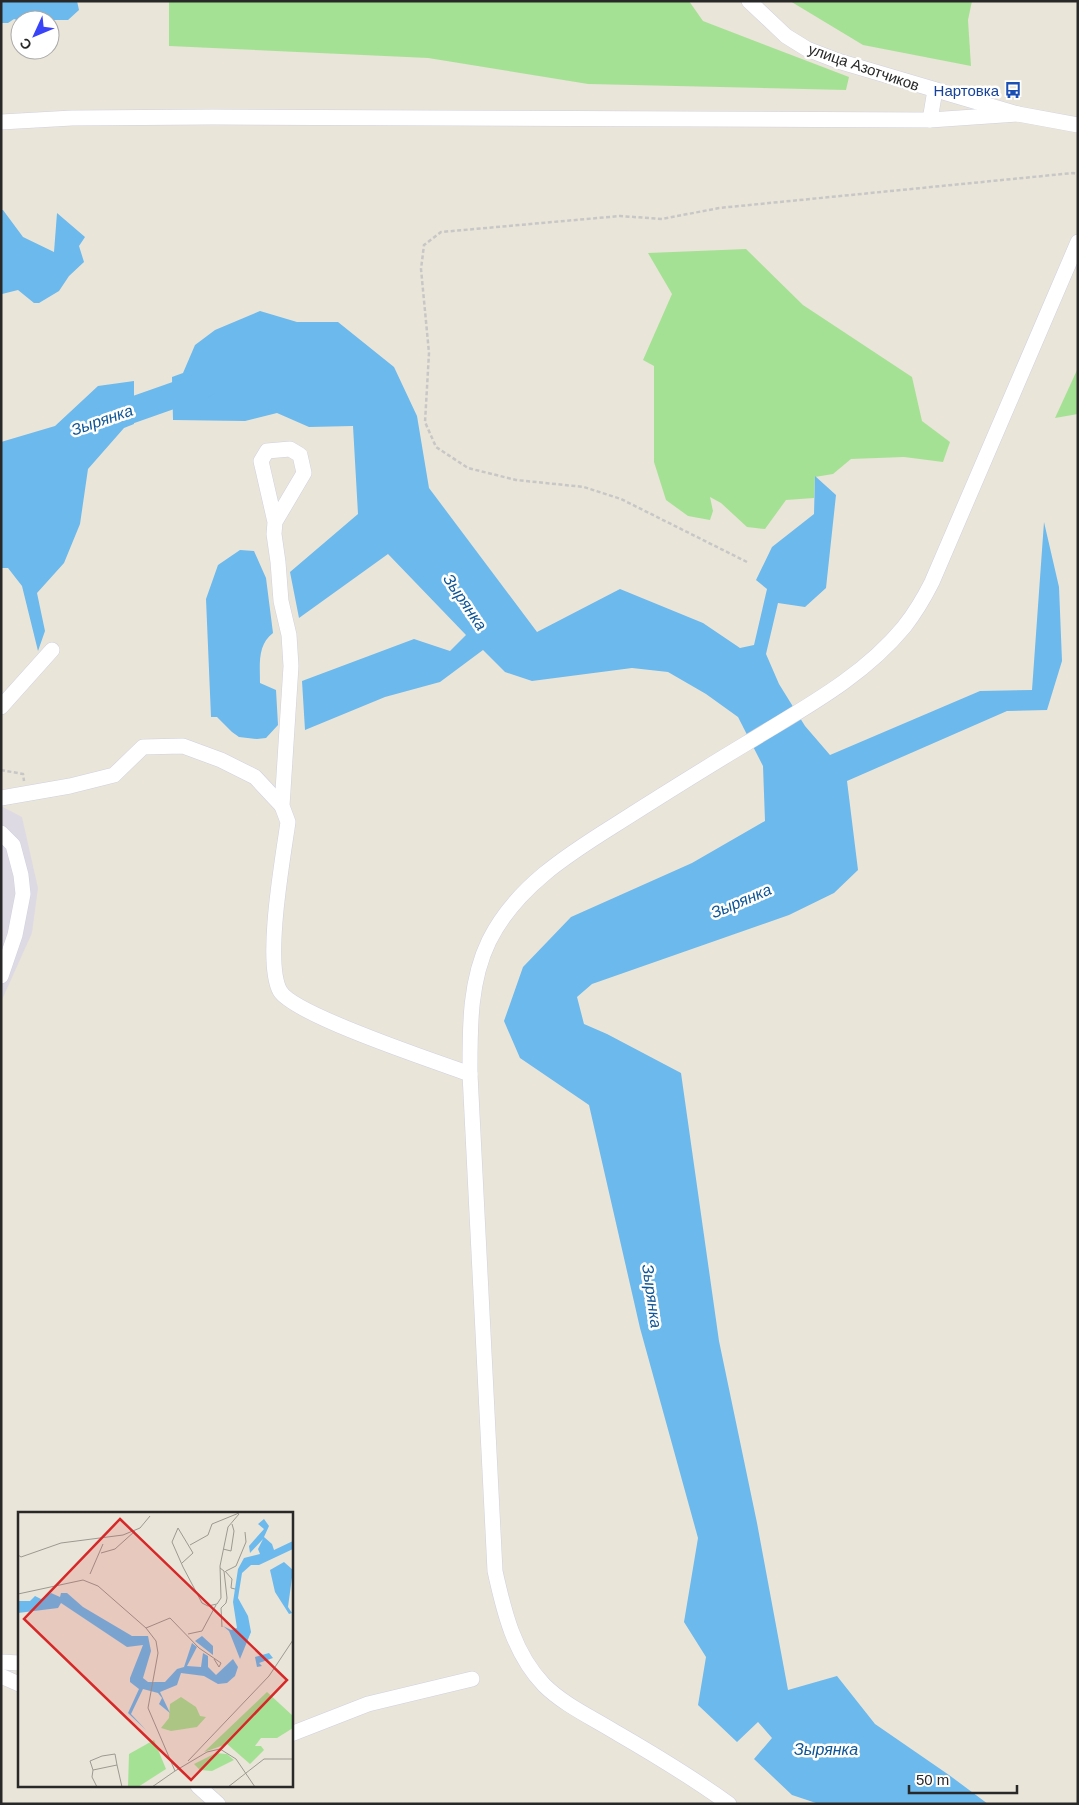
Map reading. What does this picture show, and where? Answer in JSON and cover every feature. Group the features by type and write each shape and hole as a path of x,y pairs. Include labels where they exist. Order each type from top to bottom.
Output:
{"street":[{"name":"улица Азотчиков","path":"749,1 786,36 807,49 838,61 1018,114"},
{"path":"930,120 935,90"},
{"path":"1,122 72,118 213,117 930,120 1018,114 1078,125"},
{"path":"729,1804 674,1766 580,1711 544,1685 518,1647 504,1612 495,1571 470,1074 472,1001 481,962 488,942 500,919 514,902 545,873 585,844 824,696 865,666 893,639 918,608 932,582 1078,242"},
{"path":"275,522 274,534 281,601 289,635 291,666 282,806"},
{"path":"1,707 52,650"},
{"path":"1,798 70,786 114,775 143,747 183,746 220,760 255,777 282,806 288,822 274,933 275,974 280,992 294,1004 319,1017 470,1074"},
{"path":"1,833 12,845 21,875 23,894 15,935 1,976"},
{"path":"1,1662 18,1663"},
{"path":"1,1676 18,1684"},
{"path":"293,1730 368,1704 472,1680"},
{"path":"200,1788 218,1804"}],"path":[{"path":"747,562 621,498 584,487 516,480 468,468 436,447 425,422 429,353 421,270 424,245 441,232 620,216 662,219 719,208 1078,174"},
{"path":"1,770 23,774 26,794"}],"shaded area":[{"path":"1,806 22,817 38,888 32,933 1,1002"}],"green space":[{"path":"169,1 689,1 703,21 849,77 846,90 588,84 428,58 169,46"},
{"path":"790,1 972,1 968,20 971,66 863,45"},
{"path":"746,249 803,305 912,377 922,421 950,442 943,462 904,457 851,459 833,474 815,477 814,498 786,500 765,529 747,527 721,503 710,497 713,511 710,520 688,516 666,500 654,462 654,366 643,360 672,294 648,253"},
{"path":"1078,368 1078,414 1055,418"}],"water":[{"path":"1,1 77,1 79,10 68,20 60,20 60,10 10,10 10,22 1,23"},
{"path":"1,210 3,210 23,237 54,252 57,213 85,237 79,246 84,262 69,276 59,291 39,303 34,303 18,290 2,294"},
{"name":"Зырянка","path":"260,311 297,322 338,322 394,367 417,416 429,488 537,632 620,589 703,623 740,648 754,645 767,589 756,580 772,547 814,514 815,476 836,495 826,588 805,607 778,603 766,654 779,684 805,726 830,755 980,691 1032,690 1044,522 1059,587 1062,661 1047,710 1007,711 847,781 858,870 834,893 789,915 592,984 577,997 584,1024 681,1073 719,1341 757,1523 788,1690 837,1676 875,1724 988,1804 819,1804 792,1795 754,1759 772,1738 758,1722 737,1742 698,1705 706,1657 684,1622 698,1538 640,1328 589,1105 520,1058 504,1021 523,967 571,917 692,863 765,821 763,766 738,717 706,694 668,672 632,668 532,681 505,672 483,650 440,682 385,697 305,730 302,681 414,639 450,651 466,635 388,554 299,618 290,572 358,514 353,426 309,427 277,413 245,421 173,420 172,377 183,373 195,345 215,330"},
{"path":"134,381 134,424 124,428 88,469 80,524 64,563 37,593 45,631 38,651 22,586 8,568 1,568 1,442 55,426 98,386"},
{"path":"240,550 254,551 266,578 273,633 264,643 260,656 260,683 276,690 278,725 266,738 239,737 217,717 211,717 206,599 218,565"}],"waterway":[{"name":"Зырянка","path":"101,421 206,384"}],"place":[{"name":"Нартовка","path":"1013,90"}]}
